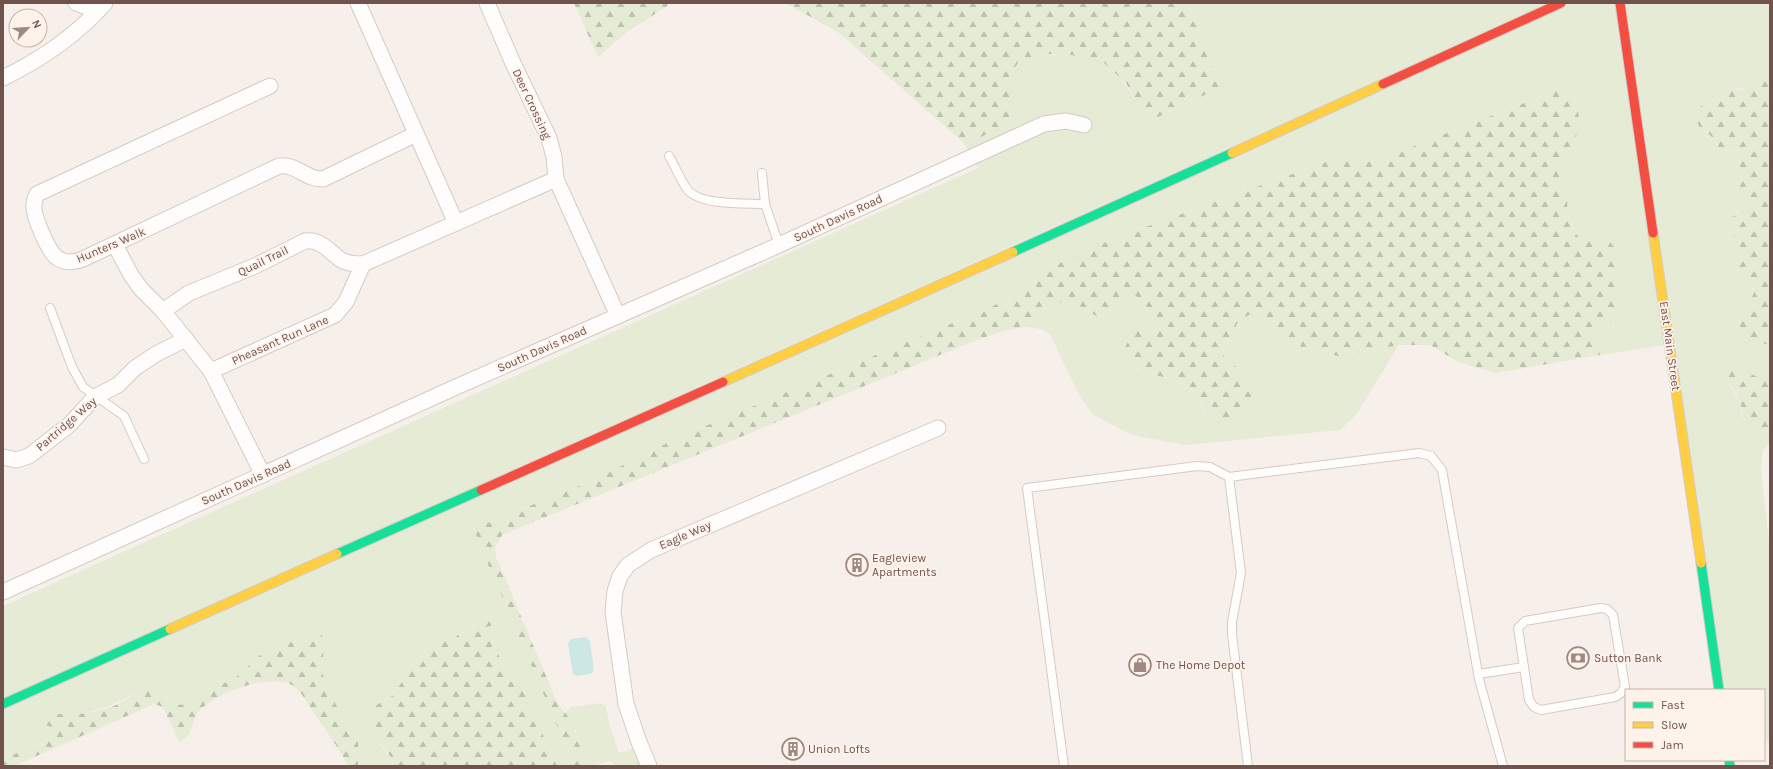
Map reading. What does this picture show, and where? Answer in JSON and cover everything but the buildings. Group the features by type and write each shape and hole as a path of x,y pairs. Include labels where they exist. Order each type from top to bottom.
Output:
{"main road":[{"path":"3,704 1082,221 1561,3"},
{"name":"East Main Street","path":"1620,3 1719,689"}],"street":[{"path":"76,3 101,7"},
{"name":"Deer Crossing","path":"488,3 512,61 549,138 556,178 618,316"},
{"path":"361,4 416,134 456,222"},
{"path":"3,78 25,67 61,45 101,7"},
{"name":"Hunters Walk","path":"270,86 46,188 37,194 34,207 39,226 55,256 64,261 76,262 115,245 280,166 290,166 315,178 323,179 416,134"},
{"name":"South Davis Road","path":"3,592 779,245 1044,124 1066,121 1084,125"},
{"path":"363,264 556,178"},
{"name":"Quail Trail","path":"163,311 189,293 250,269 305,241 313,241 320,244 342,260 352,264 363,264"},
{"path":"115,245 130,275 140,289 163,311 211,371 263,475"},
{"name":"Pheasant Run Lane","path":"211,371 335,315 346,302 363,264"},
{"name":"Partridge Way","path":"3,458 16,460 29,456 69,425 95,397 118,384 140,364 186,339"},
{"name":"Eagle Way","path":"650,766 639,742 626,704 613,612 617,584 628,566 651,550 938,428"}],"lane":[{"path":"669,156 688,190 694,195 719,202 765,204"},
{"path":"762,173 765,204 779,245"},
{"path":"50,308 72,367 83,387 95,397 124,416 144,459"},
{"path":"1064,766 1027,488 1197,466 1210,467 1229,476 1419,453 1431,456 1442,470 1478,674 1503,766"},
{"path":"1229,476 1241,573 1232,622 1232,634 1248,766"},
{"path":"1600,608 1607,609 1613,615 1624,687 1622,693 1615,697 1541,710 1534,707 1529,700 1524,667 1518,628 1520,624 1600,608"},
{"path":"1478,674 1524,667"}],"green space":[{"path":"574,3 672,3 627,32 598,57"},
{"path":"786,3 1187,3 1218,80 1219,88 1152,120 1146,121 1126,83 1103,62 1071,55 1046,54 1018,63 1008,78 1010,113 1007,124 977,139 963,142 839,33"},
{"path":"1187,3 1552,3 3,699 3,606 978,168 963,142 977,139 1010,112 1007,83 1013,69 1022,61 1035,57 1065,55 1080,56 1103,62 1122,80 1146,121 1152,120 1219,88 1218,80"},
{"path":"1571,3 1615,3 1665,345 1600,355 1595,329 1610,323 1618,252 1600,240 1582,241 1572,229 1567,210 1568,195 1558,174 1560,159 1571,149 1557,90 1381,159 1353,162 1334,159 1115,238 1058,264 1013,295 993,306 677,438 589,482 480,526 482,554 491,570 574,766 557,766 522,688 510,677 504,668 496,649 482,628 489,627 479,622 450,640 439,643 427,651 407,671 402,682 392,696 371,708 378,742 397,766 358,766 358,740 352,733 334,702 323,677 322,664 324,642 321,634 313,634 263,652 239,675 185,705 174,704 164,696 141,691 96,711 78,714 75,718 55,728 54,737 3,759 3,707"},
{"path":"1623,3 1770,3 1770,77 1739,89 1735,89 1699,126 1714,140 1717,146 1729,153 1735,150 1740,152 1742,156 1738,166 1737,179 1744,191 1748,204 1745,209 1736,212 1754,293 1746,308 1735,337 1770,345 1770,383 1730,385 1740,403 1743,422 1754,429 1770,429 1770,443 1763,450 1761,469 1770,552 1770,742 1765,740 1765,689 1722,689"},
{"path":"1770,77 1770,345 1735,337 1746,307 1754,293 1754,288 1751,283 1742,280 1737,264 1733,217 1748,204 1746,196 1736,176 1737,167 1742,156 1740,152 1735,150 1724,153 1710,135 1699,126 1698,117 1699,108 1716,94 1726,90 1741,90 1755,82"},
{"path":"1557,90 1570,96 1578,111 1580,125 1571,149 1560,159 1558,174 1568,195 1567,210 1572,229 1582,241 1600,240 1610,242 1618,252 1617,316 1610,323 1595,329 1600,355 1496,373 1458,362 1430,345 1399,345 1338,356 1308,350 1277,334 1267,317 1253,313 1239,320 1223,352 1225,364 1235,366 1245,376 1252,392 1248,406 1230,417 1218,419 1208,416 1198,396 1191,389 1174,380 1147,373 1139,369 1132,364 1127,357 1125,347 1133,334 1142,329 1155,333 1157,323 1139,298 1136,296 1124,302 1116,312 1098,317 1073,302 1062,302 1051,307 1041,319 1025,327 1003,331 974,341 502,535 495,548 496,557 557,702 572,722 584,757 592,766 574,766 491,570 482,554 476,534 480,526 589,482 677,438 993,306 1013,295 1058,264 1115,238 1334,159 1353,162 1381,159"},
{"path":"1136,296 1145,305 1157,323 1155,334 1136,369 1176,381 1196,393 1205,413 1252,392 1245,378 1239,371 1231,366 1225,365 1223,353 1239,320 1253,313 1267,317 1277,334 1308,350 1338,356 1399,345 1356,415 1340,430 1186,445 1132,435 1092,414 1077,391 1050,334 1041,329 1025,327 1041,319 1051,307 1062,302 1073,302 1098,317 1116,312 1124,302"},
{"path":"1728,363 1770,383 1770,429 1754,429 1743,422 1740,402 1727,374"},
{"path":"488,620 491,621 491,626 482,628 496,649 504,668 510,677 522,688 557,766 397,766 378,740 372,726 371,708 392,696 402,682 407,671 427,651 439,643 450,640 479,622"},
{"path":"313,634 321,634 323,638 324,646 322,669 326,685 352,733 358,740 358,766 347,766 338,748 303,696 294,686 269,681 243,687 218,697 200,710 188,736 179,742 163,707 154,704 14,766 3,766 3,759 54,737 55,728 46,725 45,719 59,714 68,715 70,719 75,718 78,714 94,712 114,706 141,691 154,692 164,696 174,704 185,705 239,675 263,652"},
{"path":"601,703 606,707 610,727 619,753 635,748 643,766 617,766 610,761 592,766 584,757 576,732 565,713 571,707"}],"water":[{"path":"586,637 590,641 594,670 591,674 577,676 573,674 568,644 571,639"}],"traffic: fast":[{"path":"1013,252 1232,153"},
{"path":"337,554 481,490"},
{"path":"1701,563 1719,689"},
{"path":"3,704 170,629"},
{"path":"1729,761 1730,766"}],"traffic: slow":[{"path":"1232,153 1383,84"},
{"path":"1653,233 1701,563"},
{"path":"723,382 1013,252"},
{"path":"170,629 337,554"}],"traffic: jam":[{"path":"1383,84 1561,3"},
{"path":"1620,3 1653,233"},
{"path":"481,490 723,382"}],"place":[{"name":"Eagleview Apartments","path":"857,565"},
{"name":"Sutton Bank","path":"1578,658"},
{"name":"The Home Depot","path":"1140,665"},
{"name":"Union Lofts","path":"793,749"}]}
